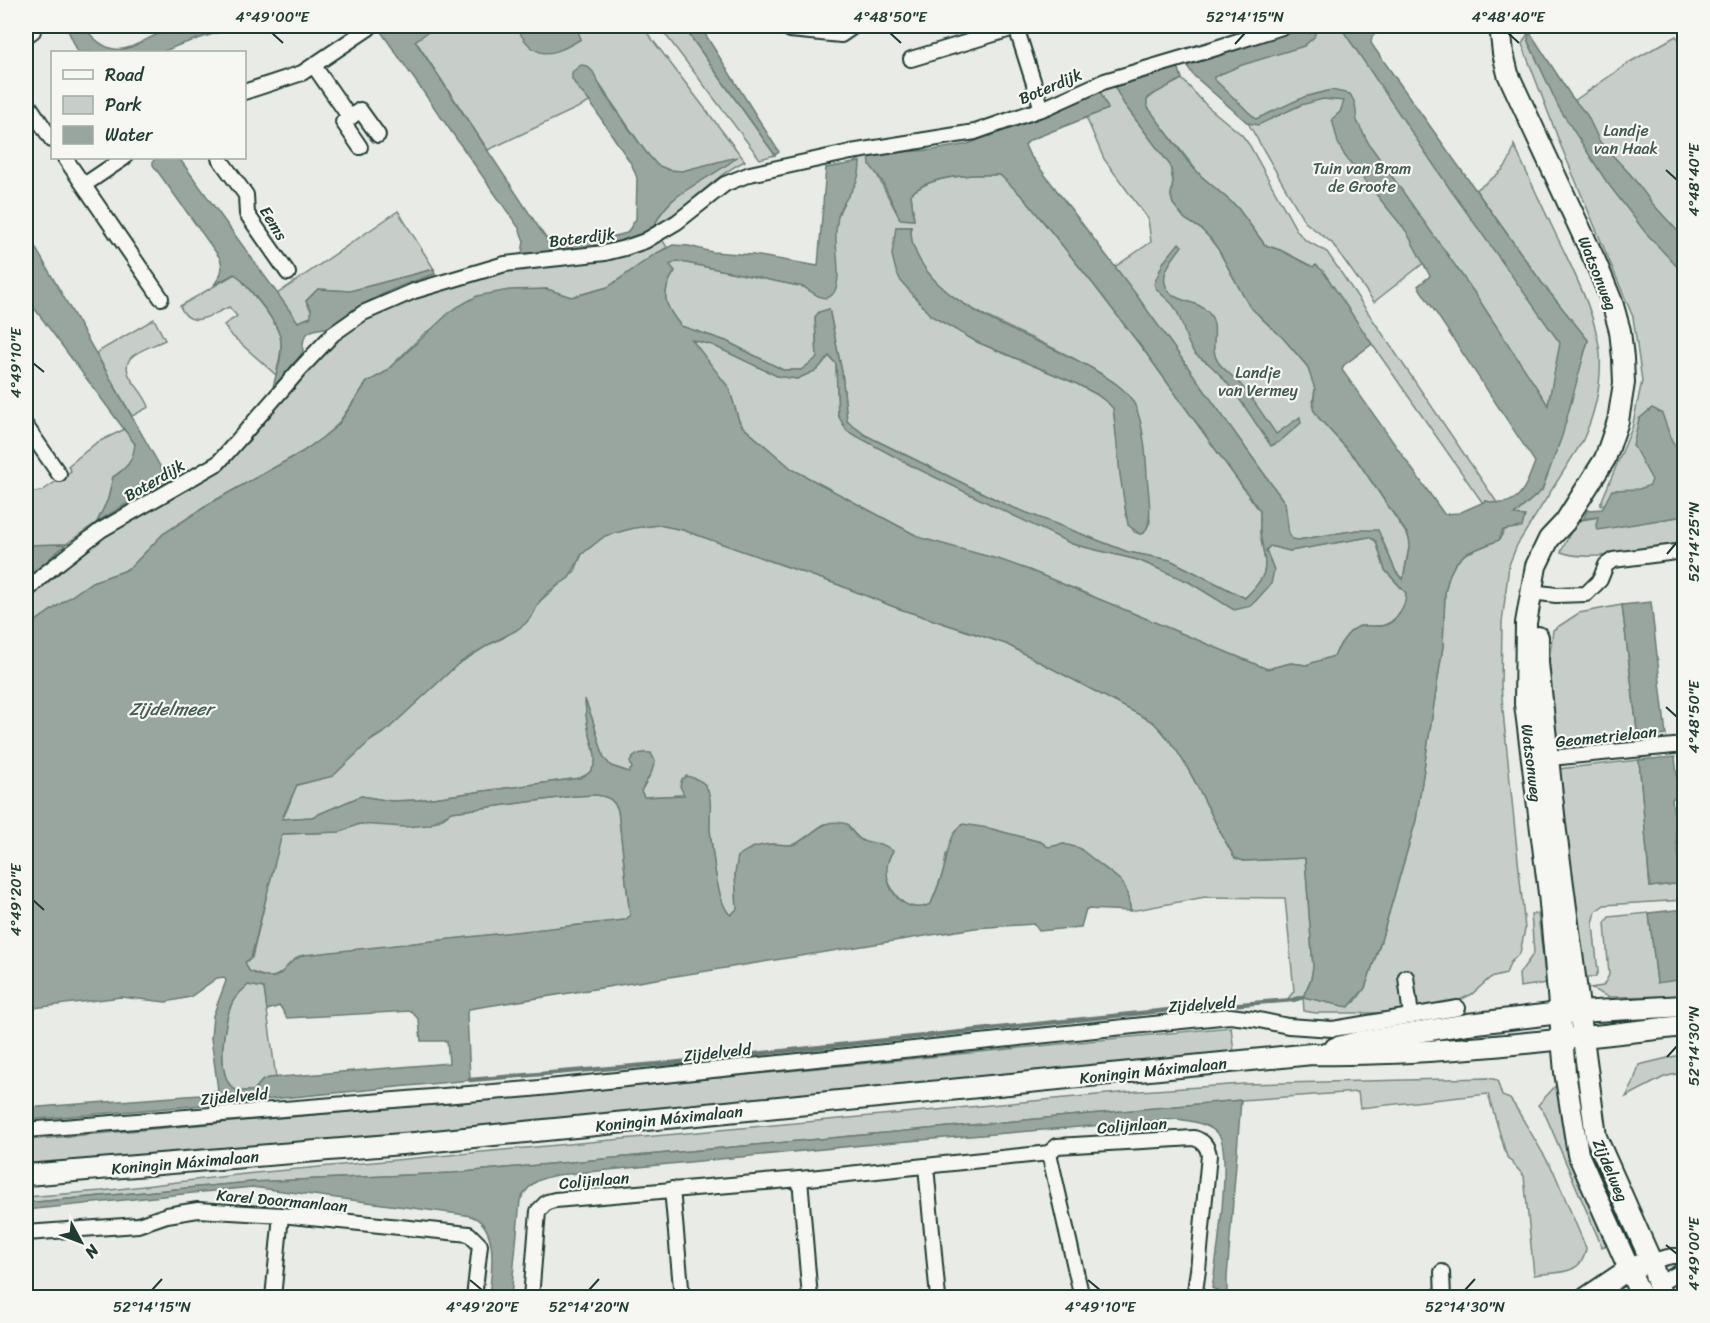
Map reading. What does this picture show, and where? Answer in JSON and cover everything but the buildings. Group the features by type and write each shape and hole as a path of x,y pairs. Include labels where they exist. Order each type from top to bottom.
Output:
{"street":[{"path":"786,26 790,30 841,35 854,26"},
{"path":"911,59 1018,26 1042,109"},
{"name":"Boterdijk","path":"26,592 43,575 101,530 218,463 333,334 363,313 414,291 505,264 625,249 645,241 677,222 724,184 750,174 850,152 975,132 1042,109 1105,81 1213,50 1285,26"},
{"name":"Watsonweg","path":"1500,26 1508,74 1612,302 1620,331 1624,383 1618,421 1605,459 1565,522 1549,539 1536,566 1536,593 1526,623 1525,704 1555,824 1570,1012"},
{"path":"246,91 302,73 369,28"},
{"path":"314,66 350,117"},
{"path":"26,101 51,138"},
{"path":"360,147 343,122 360,110 378,135"},
{"path":"66,159 161,298"},
{"path":"84,185 123,159"},
{"name":"Eems","path":"220,159 246,195 247,214 288,273"},
{"path":"26,426 59,474"},
{"path":"1536,593 1586,594 1600,580 1606,565 1613,560 1684,551"},
{"name":"Geometrielaan","path":"1540,759 1678,746"},
{"path":"1406,977 1411,1016"},
{"name":"Koningin Máximalaan","path":"1312,1054 1362,1041 1468,1024 1570,1012 1684,1006"},
{"name":"Zijdelveld","path":"26,1130 530,1089 1230,1016 1288,1026 1333,1029 1458,1008"},
{"name":"Zijdelweg","path":"1570,1012 1582,1037 1596,1137 1651,1261 1660,1291"},
{"name":"Zijdelweg","path":"1570,1012 1562,1039 1578,1154 1620,1246 1629,1269 1635,1296"},
{"name":"Koningin Máximalaan","path":"26,1175 414,1143 1312,1054 1362,1055 1562,1039 1684,1026"},
{"name":"Colijnlaan","path":"531,1298 538,1211 547,1202 555,1200 800,1179 1049,1153 1057,1146 1194,1137 1202,1140 1209,1155"},
{"path":"1049,1153 1082,1298"},
{"path":"1194,1298 1209,1155 1224,1156"},
{"path":"926,1166 938,1298"},
{"path":"800,1179 810,1298"},
{"path":"672,1189 682,1298"},
{"path":"1206,1193 1221,1194"},
{"name":"Karel Doormanlaan","path":"26,1233 138,1225 167,1215 198,1210 281,1215 469,1234 480,1245 474,1298"},
{"path":"273,1298 281,1215"},
{"path":"1202,1232 1217,1233"},
{"path":"1586,1298 1629,1269 1672,1256 1684,1256"},
{"path":"1635,1296 1660,1291 1684,1268"},
{"path":"1198,1270 1213,1271"},
{"path":"1442,1272 1443,1298"}],"green space":[{"path":"428,26 642,26 745,161 721,176 652,232 661,214 674,199 689,186 726,166 735,158 682,171 669,170 657,165 600,85 584,94 590,102 488,150 415,40"},
{"path":"659,26 683,26 775,155 760,159"},
{"name":"Tuin van Bram de Groote","path":"1313,26 1340,26 1561,343 1548,406 1443,248 1374,302 1332,243 1305,222 1248,123 1188,67"},
{"name":"Landje van Haak","path":"1529,31 1528,41 1561,110 1630,62 1676,36 1684,45 1684,488 1600,505 1632,428 1642,381 1633,317 1561,146 1522,44"},
{"path":"1182,79 1207,106 1242,135 1297,231 1305,240 1327,252 1498,504 1482,502 1372,344 1313,267 1265,245 1237,207 1200,175 1146,106 1147,100 1157,92"},
{"name":"Landje van Vermey","path":"1114,86 1124,104 1170,165 1173,204 1185,219 1209,237 1243,295 1261,318 1283,338 1307,366 1313,378 1315,389 1313,401 1318,417 1357,460 1408,536 1410,542 1403,580 1396,572 1381,537 1357,530 1298,540 1292,539 1287,529 1285,503 1115,267 1151,242 1148,219 1104,159 1086,117 1108,109 1100,91"},
{"path":"1514,145 1586,300 1595,326 1600,353 1597,399 1582,442 1517,545 1509,565 1502,623 1501,685 1525,929 1520,953 1510,963 1506,974 1490,978 1472,994 1458,1001 1384,1013 1316,1013 1304,1011 1303,997 1343,1006 1355,1002 1365,988 1416,820 1443,646 1445,592 1449,576 1455,564 1465,554 1499,540 1513,516 1542,490 1588,341 1542,283 1476,190 1505,167"},
{"path":"869,154 900,219 914,220 911,194 930,183 953,177 1000,175 1025,199 1146,353 1260,511 1264,571 1258,583 1245,598 1170,560 1128,552 1009,506 865,435 847,421 842,372 829,309 815,317 817,358 801,370 783,370 726,341 681,326 671,312 666,299 667,286 675,271 669,265 677,261 804,287 821,297 837,282 836,223 842,202 860,163 855,162","holes":["896,227 911,227 912,244 921,264 948,293 965,305 1103,375 1149,509 1150,522 1144,533 1134,532 1126,515 1113,408 1096,394 1075,383 977,342 930,315"]},
{"path":"398,211 434,269 350,291 318,289 306,301 313,314 311,317 298,322 294,319 277,294"},
{"path":"661,238 667,247 608,287 571,297 547,289 534,290 426,332 384,373 367,382 337,425 322,438 302,452 214,501 163,534 132,566 92,582 26,628 26,601 97,541 219,469 249,441 295,384 345,330 406,298 481,274"},
{"path":"235,274 265,309 276,326 281,350 276,375 229,333 224,325 237,316 229,307 208,317 195,319 184,314 180,306"},
{"path":"154,319 165,340 134,355 127,366 128,374 149,407 132,416 96,353"},
{"path":"691,340 712,344 777,376 797,379 817,370 829,356 836,364 838,415 847,431 1072,544 1138,560 1189,582 1234,609 1274,570 1266,550 1270,546 1290,551 1369,537 1376,541 1385,570 1406,593 1406,599 1400,612 1392,621 1377,626 1359,626 1341,643 1334,656 1306,665 1291,663 1267,669 1029,570 921,538 792,469 743,427 729,388"},
{"path":"125,429 135,444 134,457 126,468 113,477 108,499 97,522 66,544 26,545 26,493 42,491 71,471 68,466 96,443"},
{"path":"1684,516 1684,546 1604,556 1573,555 1561,552 1576,521 1599,517 1616,526"},
{"path":"659,525 683,530 897,608 1006,644 1153,722 1178,752 1235,858 1244,861 1305,858 1313,967 1311,979 1303,997 1287,1000 1294,991 1285,898 1205,897 1131,911 1120,881 1106,869 1064,844 1048,847 1041,842 988,828 946,854 944,870 931,904 922,908 914,908 900,899 889,884 886,866 892,851 862,840 847,824 824,824 796,844 770,844 735,873 737,909 731,915 726,910 719,890 710,830 710,800 704,784 685,795 644,797 641,791 652,771 632,768 629,772 611,766 604,759 585,702 587,722 596,758 594,768 589,774 580,778 418,800 391,801 361,796 312,817 282,819 297,785 308,782 386,731 458,664 503,638 532,616 540,601 575,571 582,554 605,535"},
{"path":"1622,605 1638,738 1558,747 1549,662 1553,630 1579,613"},
{"path":"1639,760 1650,887 1682,883 1684,900 1604,905 1596,911 1593,924 1598,972 1595,977 1587,977 1584,975 1568,888 1558,769"},
{"path":"596,795 610,799 618,810 630,916 625,920 299,956 282,973 271,977 249,971 245,962 252,958 281,834 340,832 359,824 439,821 451,812"},
{"path":"1649,913 1657,982 1684,979 1684,996 1608,997 1590,988 1603,986 1609,975 1605,923 1609,917"},
{"path":"1531,914 1538,914 1546,983 1520,987 1519,974 1534,953"},
{"path":"248,985 264,988 276,1078 263,1080 253,1091 238,1091 228,1082 225,1072 224,1035 232,1003"},
{"path":"1231,1027 1234,1052 413,1135 26,1165 26,1140 565,1093"},
{"path":"1684,1054 1684,1072 1664,1077 1626,1097 1639,1065"},
{"path":"1488,1078 1497,1080 1502,1096 1510,1099 1515,1106 1554,1172 1586,1248 1580,1264 1574,1268 1559,1273 1534,1275 1524,1176 1507,1157 1488,1094 1360,1108 1358,1092 1241,1100 453,1173 252,1182 26,1203 26,1197 102,1191 245,1174 1140,1091 1244,1084"},
{"path":"1562,1079 1562,1124 1571,1162 1607,1245 1602,1247 1545,1114 1538,1105"}],"water":[{"path":"202,24 238,26 164,51 78,51 66,26 83,26 96,40 108,48 120,49 131,47 167,30 182,26"},
{"path":"377,26 437,26 415,41 551,243 607,238 627,233 636,219 637,178 632,165 572,79 572,72 581,65 587,66 593,72 605,95 657,165 669,170 682,171 737,157 677,196 658,218 652,232 604,246 522,254 524,241 519,228"},
{"path":"516,26 576,26 581,39 561,50 544,53 530,46"},
{"path":"683,26 700,26 779,152 775,155"},
{"name":"Zijdelmeer","path":"1300,26 1306,29 1314,26 1316,31 1314,37 1304,46 1242,65 1214,79 1256,119 1304,97 1331,90 1350,94 1355,103 1357,121 1369,144 1476,295 1548,405 1560,343 1450,189 1340,26 1383,26 1372,37 1371,43 1542,283 1588,340 1562,436 1542,490 1514,515 1525,516 1522,527 1503,530 1499,540 1465,554 1455,564 1449,576 1445,592 1443,646 1416,820 1365,988 1349,1007 1303,997 1311,979 1313,967 1305,858 1244,861 1235,858 1178,752 1153,722 1006,644 897,608 683,530 659,525 634,528 605,536 582,554 569,578 548,592 525,624 458,664 386,731 372,739 333,776 297,785 282,819 312,817 361,796 391,801 418,800 580,778 588,774 595,763 587,725 585,699 604,758 611,766 629,772 632,768 630,762 636,755 651,753 655,761 641,791 644,797 684,795 680,786 682,779 687,776 704,784 710,800 710,830 716,876 722,901 731,915 737,909 735,873 738,856 750,849 768,844 794,844 825,824 838,822 847,824 859,839 886,846 893,851 888,861 889,883 894,893 909,906 920,907 931,904 942,876 951,840 963,824 1041,842 1048,847 1064,844 1079,848 1121,881 1126,889 1131,911 1086,909 1081,927 1039,931 1034,924 975,928 469,1009 467,1013 470,1080 26,1120 26,1108 200,1095 218,1090 211,1038 213,1016 226,981 224,977 217,978 190,997 166,1002 121,997 26,1009 26,628 92,582 132,566 163,534 214,501 302,452 322,438 338,425 367,382 384,373 452,310 477,296 509,290 547,289 571,297 583,294 608,287 655,254 673,245 818,266 826,168 860,162 858,178 838,217 837,283 832,295 825,298 804,287 677,261 670,265 675,271 667,286 666,299 671,312 681,326 726,341 783,370 801,370 817,358 815,317 819,312 829,309 842,372 847,421 865,435 1009,506 1128,552 1170,560 1245,598 1258,583 1264,571 1260,511 1146,353 1025,199 1000,175 952,177 929,183 911,194 914,220 900,219 882,181 870,165 869,154 933,150 968,144 1100,91 1108,109 1030,140 1025,145 1029,154 1135,293 1285,503 1289,535 1292,539 1298,540 1357,530 1378,530 1396,572 1403,580 1410,543 1408,535 1357,460 1313,409 1315,389 1307,366 1283,338 1249,306 1209,237 1185,219 1173,204 1170,165 1124,104 1114,86 1176,66 1182,79 1150,96 1147,106 1189,163 1237,207 1265,245 1313,267 1316,265 1323,271 1372,344 1344,365 1342,370 1444,514 1459,513 1486,501 1506,502 1519,495 1535,462 1418,286 1430,276 1406,231 1345,156 1338,143 1332,119 1340,112 1344,101 1323,99 1301,105 1258,125 1248,123 1193,75 1188,67 1190,62","holes":["692,340 712,345 777,376 797,379 817,370 829,356 836,364 838,415 847,431 912,466 1072,544 1138,560 1189,582 1234,610 1251,606 1271,584 1274,570 1266,550 1270,546 1290,551 1369,537 1376,541 1385,570 1406,593 1404,603 1396,618 1387,624 1361,626 1350,632 1334,656 1306,665 1291,663 1267,669 1029,570 921,538 792,469 743,427 729,388","574,796 604,797 610,799 618,810 630,916 625,920 304,955 295,959 281,973 270,977 249,971 245,962 251,958 282,834 340,832 359,824 405,827 429,825 451,812","248,985 264,988 267,1010 280,1006 287,1018 411,1011 419,1020 421,1041 447,1041 449,1063 269,1078 263,1080 253,1091 236,1090 228,1082 223,1048 226,1022 232,1003"]},
{"path":"1529,31 1571,96 1587,115 1600,142 1684,238 1684,274 1645,232 1606,181 1559,108 1528,41"},
{"path":"180,159 298,322 311,317 311,309 306,301 318,289 350,291 434,269 435,274 381,295 332,326 309,332 304,339 303,352 272,392 281,347 275,325 258,300 234,274 214,285 221,272 220,258 153,165 153,161"},
{"path":"896,227 911,227 912,243 925,268 942,288 965,305 1093,369 1128,395 1139,416 1145,447 1150,514 1144,533 1140,534 1128,525 1113,408 1096,394 1075,383 977,342 930,315 901,281 896,271 892,255"},
{"path":"26,231 169,482 138,497 97,522 108,499 113,477 128,464 135,444 26,297"},
{"path":"1179,243 1182,246 1167,268 1165,283 1172,294 1204,308 1209,313 1214,325 1214,350 1218,362 1246,391 1276,434 1300,417 1301,423 1271,446 1227,383 1191,349 1175,308 1154,284 1163,263"},
{"path":"1652,408 1662,413 1671,439 1684,461 1684,516 1598,530 1596,525 1598,517 1583,519 1588,510 1602,509 1612,490 1639,489 1650,485 1652,480 1633,445 1639,419"},
{"path":"66,544 26,579 26,545"},
{"path":"1651,602 1666,735 1638,738 1622,605"},
{"path":"1675,757 1679,795 1672,799 1682,883 1650,887 1639,760"},
{"path":"1684,909 1684,979 1657,983 1649,913"},
{"path":"1241,1100 1227,1293 1221,1293 1212,1288 1224,1183 1222,1144 1218,1134 1209,1127 1176,1119 884,1143 550,1176 531,1185 520,1200 511,1297 489,1297 492,1265 490,1241 482,1223 468,1215 252,1187 26,1210 26,1203 252,1182 453,1173"}],"waterway":[{"path":"470,1080 671,1063 1179,1009 1293,1000 1303,997"}]}
